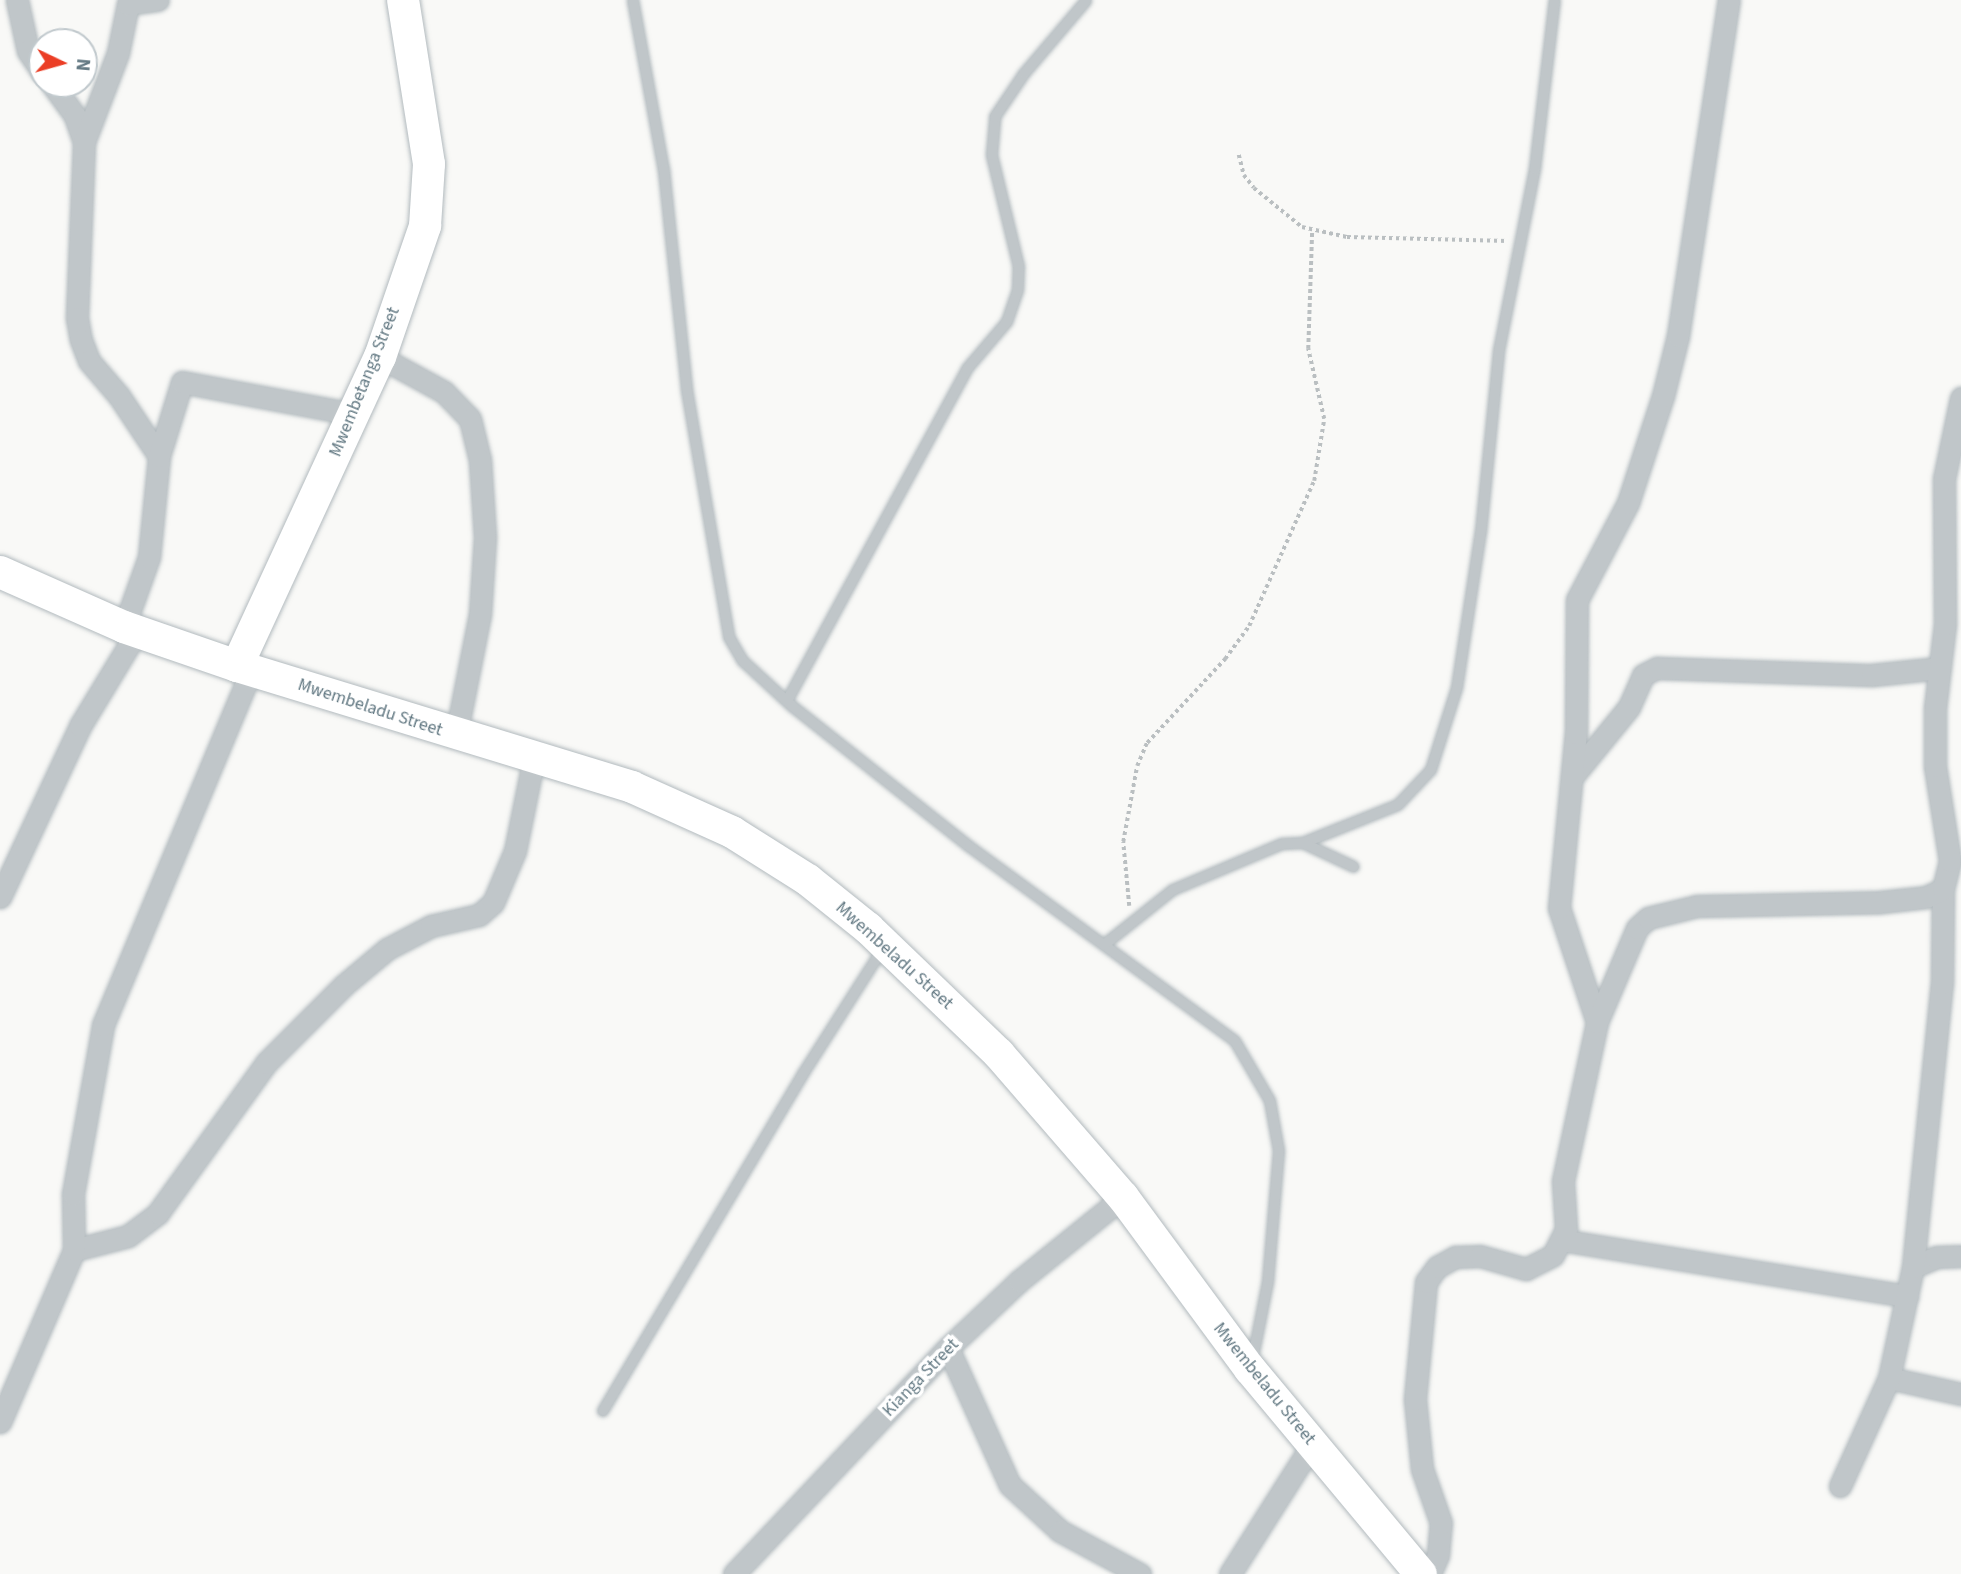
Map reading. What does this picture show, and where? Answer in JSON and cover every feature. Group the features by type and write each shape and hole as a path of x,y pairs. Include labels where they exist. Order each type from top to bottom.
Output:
{"street":[{"path":"17,0 28,51"},
{"path":"158,0 128,4 118,53 84,142 77,318 89,361 119,396 159,456"},
{"name":"Mwembetanga Street","path":"244,668 380,357 425,226 428,194 424,119 403,0"},
{"path":"1597,1022 1559,908 1572,777 1577,600 1628,503 1663,396 1678,336 1729,0"},
{"path":"62,98 75,116 84,142"},
{"path":"380,357 444,392 470,419 480,460 485,537 480,614 456,735"},
{"path":"0,897 80,726 131,629 149,557 159,456 182,382 353,414"},
{"path":"1840,1486 1889,1378 1913,1267 1942,983 1943,889 1950,861 1951,820 1935,766 1940,668 1953,626 1944,479 1960,410"},
{"name":"Mwembeladu Street","path":"0,572 131,629 244,668 632,787 732,832 808,880 886,945 999,1054 1123,1197 1250,1369 1312,1445 1385,1526 1422,1574"},
{"path":"0,1422 74,1250 73,1194 103,1026 244,668"},
{"path":"1572,777 1629,707 1643,675 1657,668 1872,675 1940,668"},
{"path":"74,1250 128,1236 158,1213 266,1063 344,985 387,949 431,926 479,915 493,903 515,851 534,758"},
{"path":"1430,1574 1438,1555 1441,1523 1422,1469 1415,1399 1426,1282 1437,1267 1455,1257 1480,1256 1517,1267 1536,1266 1553,1255 1566,1229 1563,1181 1597,1022 1629,940 1648,918 1698,906 1881,902 1926,897 1943,889"},
{"name":"Kianga Street","path":"734,1574 948,1348 1019,1281 1123,1197"},
{"path":"1561,1240 1908,1296"},
{"path":"1913,1267 1936,1257 1961,1256"},
{"path":"948,1348 1010,1485 1059,1531 1140,1574"},
{"path":"1889,1378 1961,1394"},
{"path":"1230,1574 1312,1445"}],"lane":[{"path":"633,0 664,170 687,390 729,637 743,661 787,702 970,847 1235,1041 1270,1101 1279,1151 1278,1198 1268,1282 1250,1369"},
{"path":"1104,945 1173,890 1282,844 1303,843 1398,805 1431,770 1457,688 1481,531 1499,351 1535,169 1555,0"},
{"path":"787,702 967,369 1007,322 1018,290 1019,267 992,155 995,117 1024,74 1086,1"},
{"path":"1303,843 1354,867"},
{"path":"603,1411 796,1086 886,945"}],"path":[{"path":"1239,156 1244,175 1254,188 1280,214 1312,230 1347,237 1520,242"},
{"path":"1132,921 1123,842 1137,765 1147,743 1225,659 1249,626 1299,518 1319,461 1324,419 1310,366 1307,328 1312,230"}]}
